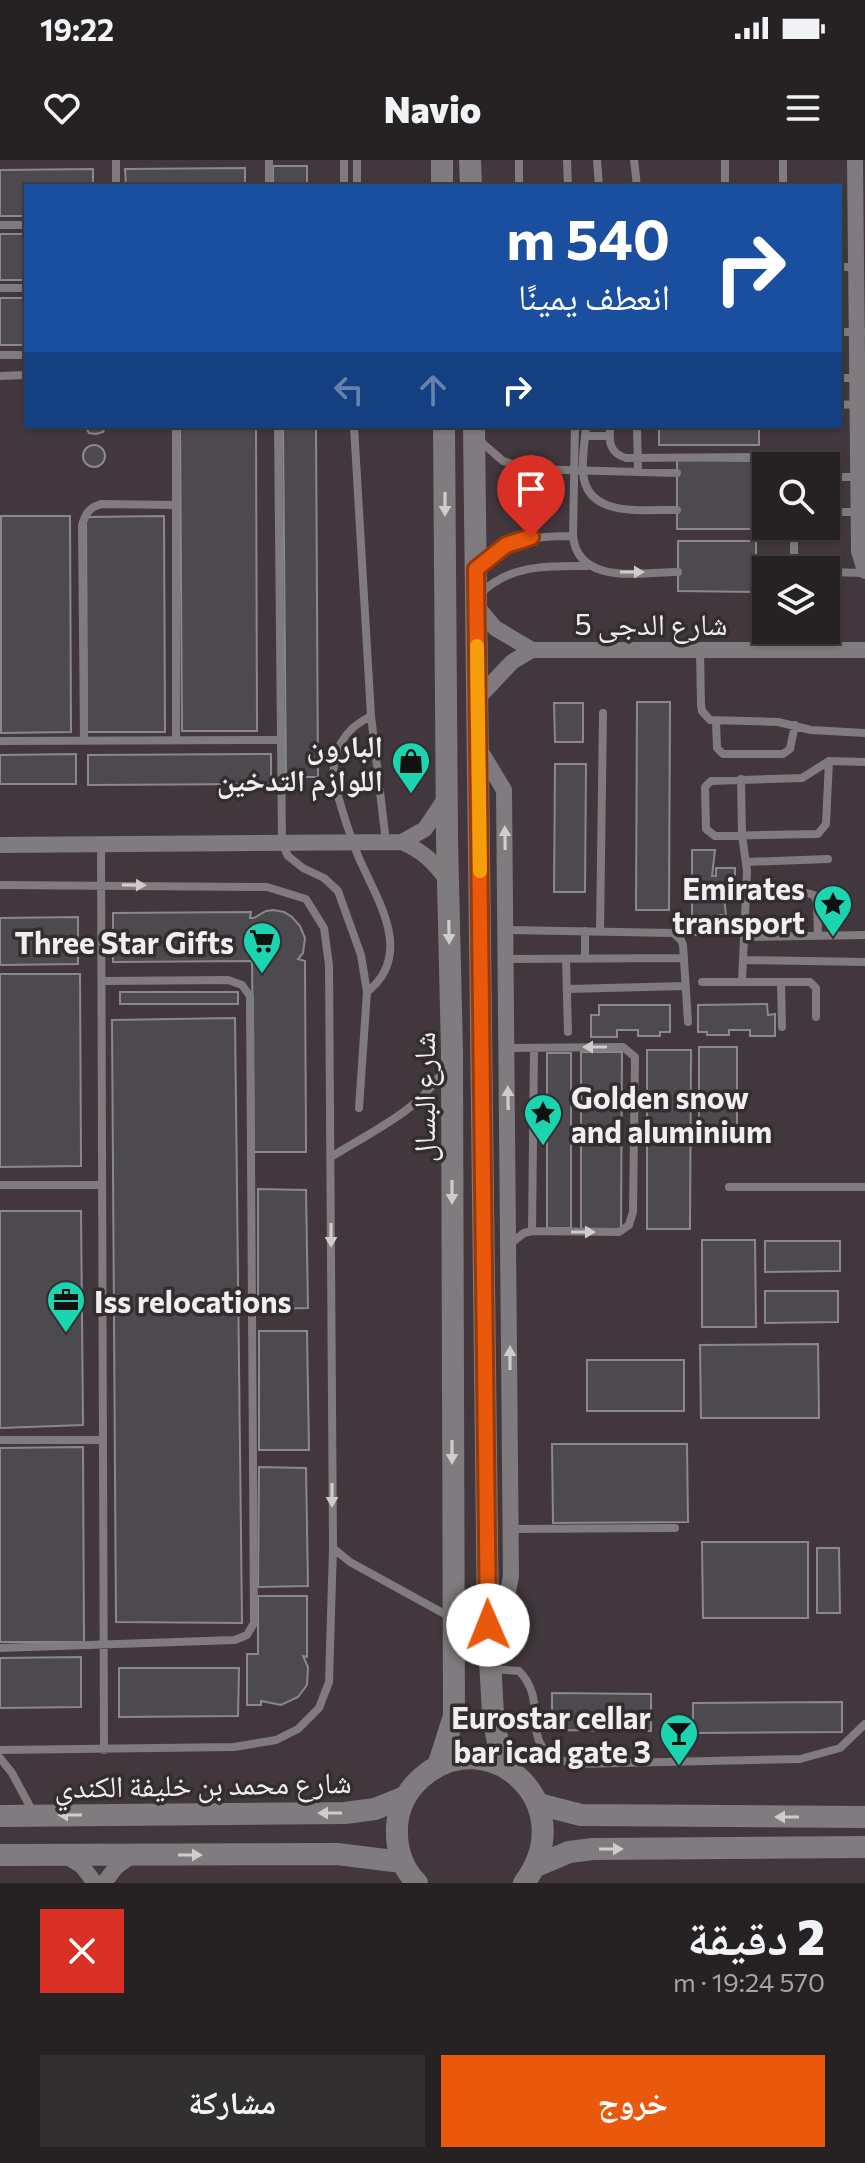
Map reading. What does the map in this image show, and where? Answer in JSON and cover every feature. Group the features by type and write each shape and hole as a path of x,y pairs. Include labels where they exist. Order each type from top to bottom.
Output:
{"street":[{"path":"442,160 442,184"},
{"path":"470,160 471,184"},
{"path":"855,160 848,267 858,378 859,551 865,572"},
{"name":"شارع البسال","path":"438,1766 454,1716 452,1051 444,428"},
{"name":"شارع البسال","path":"474,430 488,1625 496,1742 502,1766"},
{"name":"شارع الدجى 5","path":"476,602 495,628 532,650 865,650"},
{"name":"شارع الدجى 5","path":"478,698 512,662 532,650"},
{"path":"478,747 504,790 510,1245 510,1589 506,1601 488,1625"},
{"path":"394,842 425,829 435,818 447,794"},
{"path":"0,845 394,842 422,851 448,881"},
{"path":"417,1883 402,1862 397,1840 398,1818 405,1797 414,1784 438,1766 459,1759 481,1760 502,1766 530,1789 544,1825 543,1846 530,1874"},
{"name":"شارع محمد بن خليفة الكندي","path":"0,1816 345,1813 375,1809 405,1797"},
{"path":"538,1804 566,1813 595,1816 862,1814"},
{"path":"530,1874 569,1852 593,1849 865,1847"},
{"path":"0,1855 353,1855 402,1862"},
{"path":"65,1855 82,1866 95,1883"},
{"path":"104,1883 116,1867 132,1855"}],"lane":[{"path":"116,160 116,184"},
{"path":"269,160 269,184"},
{"path":"344,160 344,184"},
{"path":"357,160 357,184"},
{"path":"519,160 519,184"},
{"path":"567,160 568,184"},
{"path":"597,160 599,184"},
{"path":"634,160 637,184"},
{"path":"725,160 725,184"},
{"path":"783,160 783,184"},
{"path":"0,225 24,225"},
{"path":"0,288 24,288"},
{"path":"0,355 24,355"},
{"path":"0,376 24,375"},
{"path":"842,378 858,378"},
{"path":"842,405 858,404"},
{"path":"176,428 176,741"},
{"path":"278,428 282,843 288,856 303,868 324,878 338,891 361,955 367,992 359,1108"},
{"path":"354,428 371,716 394,842"},
{"path":"575,428 578,470 589,492 607,506 618,509 677,510"},
{"path":"586,428 578,470 573,536 577,553 588,566"},
{"path":"637,428 638,472"},
{"path":"474,430 492,453 515,466 543,470 677,473"},
{"path":"585,436 610,431 610,446 626,458 752,457"},
{"path":"840,477 859,477"},
{"path":"84,741 82,525 85,514 93,506 102,504 175,505"},
{"path":"840,512 859,512"},
{"path":"476,569 495,552 518,541 531,537 573,536"},
{"path":"476,602 496,581 519,570 544,566 588,566 604,572 678,572"},
{"path":"840,572 865,572"},
{"path":"700,650 702,711 710,720 865,733"},
{"path":"600,931 603,713"},
{"path":"367,992 385,973 390,937 374,885 354,843 334,782 334,758 351,728 371,716"},
{"path":"716,722 717,748 727,754 783,754 790,749 795,725"},
{"path":"0,741 281,740"},
{"path":"829,761 826,824 822,832 814,835 711,835 705,826 707,784 715,779 806,777 829,761 865,762"},
{"path":"741,779 746,862 742,982"},
{"path":"101,845 104,1750"},
{"path":"746,862 828,859"},
{"path":"0,885 267,887 306,899 324,928 329,965 333,1548 329,1682 319,1708 298,1729 276,1740 234,1747 0,1750"},
{"path":"746,892 811,893 817,902 818,936"},
{"path":"506,930 673,933 681,940 688,1022"},
{"path":"585,931 585,959"},
{"path":"744,937 865,935"},
{"path":"506,959 684,958"},
{"path":"566,959 568,1032"},
{"path":"743,960 865,962"},
{"path":"0,1648 235,1640 252,1629 255,1616 250,996 242,985 228,980 102,981"},
{"path":"702,982 813,984 816,988 816,1017"},
{"path":"781,982 782,1027"},
{"path":"567,989 685,986"},
{"path":"507,1048 623,1047 635,1057 633,1212 629,1225 619,1232 532,1231 524,1233 510,1245"},
{"path":"532,1231 534,1048"},
{"path":"331,1157 419,1101 437,1083 452,1051"},
{"path":"0,1185 102,1185"},
{"path":"729,1187 865,1187"},
{"path":"0,1440 103,1440"},
{"path":"511,1529 675,1528"},
{"path":"333,1548 350,1562 452,1618"},
{"path":"490,1669 519,1671 531,1687 539,1740 547,1754 557,1761 576,1764 800,1759 840,1748 865,1724"},
{"path":"0,1758 36,1816"}],"shaded area":[{"path":"0,160 865,160 865,1883 0,1883"}],"building":[{"path":"273,166 307,166 307,184 273,184"},
{"path":"245,168 245,184 126,184 125,169"},
{"path":"93,169 93,184 24,184 24,216 0,216 0,170"},
{"path":"0,234 24,234 24,280 0,280"},
{"path":"0,298 24,298 24,345 0,345"},
{"path":"86,428 105,428 103,432 89,433"},
{"path":"180,428 256,428 257,731 182,731"},
{"path":"283,428 316,428 318,777 303,777 303,783 286,783"},
{"path":"659,428 759,428 759,445 659,445"},
{"path":"94,445 102,448 105,456 102,464 94,467 86,464 83,456 86,448"},
{"path":"677,460 752,461 752,529 677,529"},
{"path":"1,516 70,516 71,732 1,733"},
{"path":"164,516 165,732 87,732 86,517"},
{"path":"678,541 756,541 756,556 752,556 752,592 678,591"},
{"path":"637,702 670,702 669,910 636,910"},
{"path":"554,703 583,703 583,742 555,742"},
{"path":"76,754 76,784 0,784 0,755"},
{"path":"271,754 271,784 88,785 88,755"},
{"path":"555,764 586,764 585,892 554,892"},
{"path":"692,850 715,850 712,876 716,876 716,868 735,868 735,898 724,898 726,915 718,915 718,935 692,935"},
{"path":"273,910 292,917 305,938 303,953 298,959 305,961 306,1152 254,1152 252,961 113,962 113,913 251,912 250,918 254,918"},
{"path":"78,917 78,964 0,965 0,918"},
{"path":"0,974 80,974 81,1166 0,1167"},
{"path":"120,992 238,992 238,1004 120,1004"},
{"path":"767,1004 768,1015 775,1014 775,1036 750,1036 750,1030 729,1030 729,1035 698,1032 698,1005"},
{"path":"599,1005 670,1005 670,1032 660,1032 660,1036 638,1036 638,1030 617,1030 617,1037 591,1037 591,1015 599,1015"},
{"path":"235,1018 242,1623 116,1622 112,1020"},
{"path":"699,1047 737,1047 737,1136 699,1136"},
{"path":"647,1050 691,1050 690,1229 647,1229"},
{"path":"581,1052 622,1052 621,1229 581,1229"},
{"path":"547,1053 571,1053 571,1228 547,1228"},
{"path":"258,1189 306,1190 308,1308 258,1309"},
{"path":"0,1211 81,1211 83,1425 0,1428"},
{"path":"702,1240 755,1240 756,1327 702,1327"},
{"path":"765,1241 840,1241 840,1271 765,1272"},
{"path":"765,1291 838,1291 838,1322 765,1323"},
{"path":"259,1331 307,1331 309,1450 259,1450"},
{"path":"818,1344 819,1418 701,1418 700,1345"},
{"path":"587,1360 684,1360 684,1411 587,1411"},
{"path":"552,1444 687,1444 688,1522 553,1523"},
{"path":"83,1447 84,1642 0,1642 0,1448"},
{"path":"259,1467 306,1468 308,1586 258,1587"},
{"path":"702,1542 808,1542 808,1618 703,1618"},
{"path":"817,1548 839,1548 840,1613 817,1613"},
{"path":"258,1596 307,1596 307,1657 303,1656 308,1667 307,1685 298,1697 281,1705 261,1701 261,1705 247,1705 247,1654 258,1654"},
{"path":"81,1657 81,1707 0,1708 0,1658"},
{"path":"119,1668 239,1668 238,1716 119,1717"},
{"path":"552,1693 651,1694 651,1731 552,1730"},
{"path":"842,1702 842,1732 693,1733 693,1703"}],"slow traffic":[{"path":"477,646 480,871"}],"place":[{"name":"البارون اللوازم التدخين","path":"411,795"},
{"name":"Emirates transport","path":"833,938"},
{"name":"Three Star Gifts","path":"262,975"},
{"name":"Golden snow and aluminium","path":"543,1147"},
{"name":"Iss relocations","path":"66,1334"},
{"name":"Eurostar cellar bar icad gate 3","path":"679,1767"}],"route":[{"path":"488,1625 476,569 506,545 531,537"}]}
